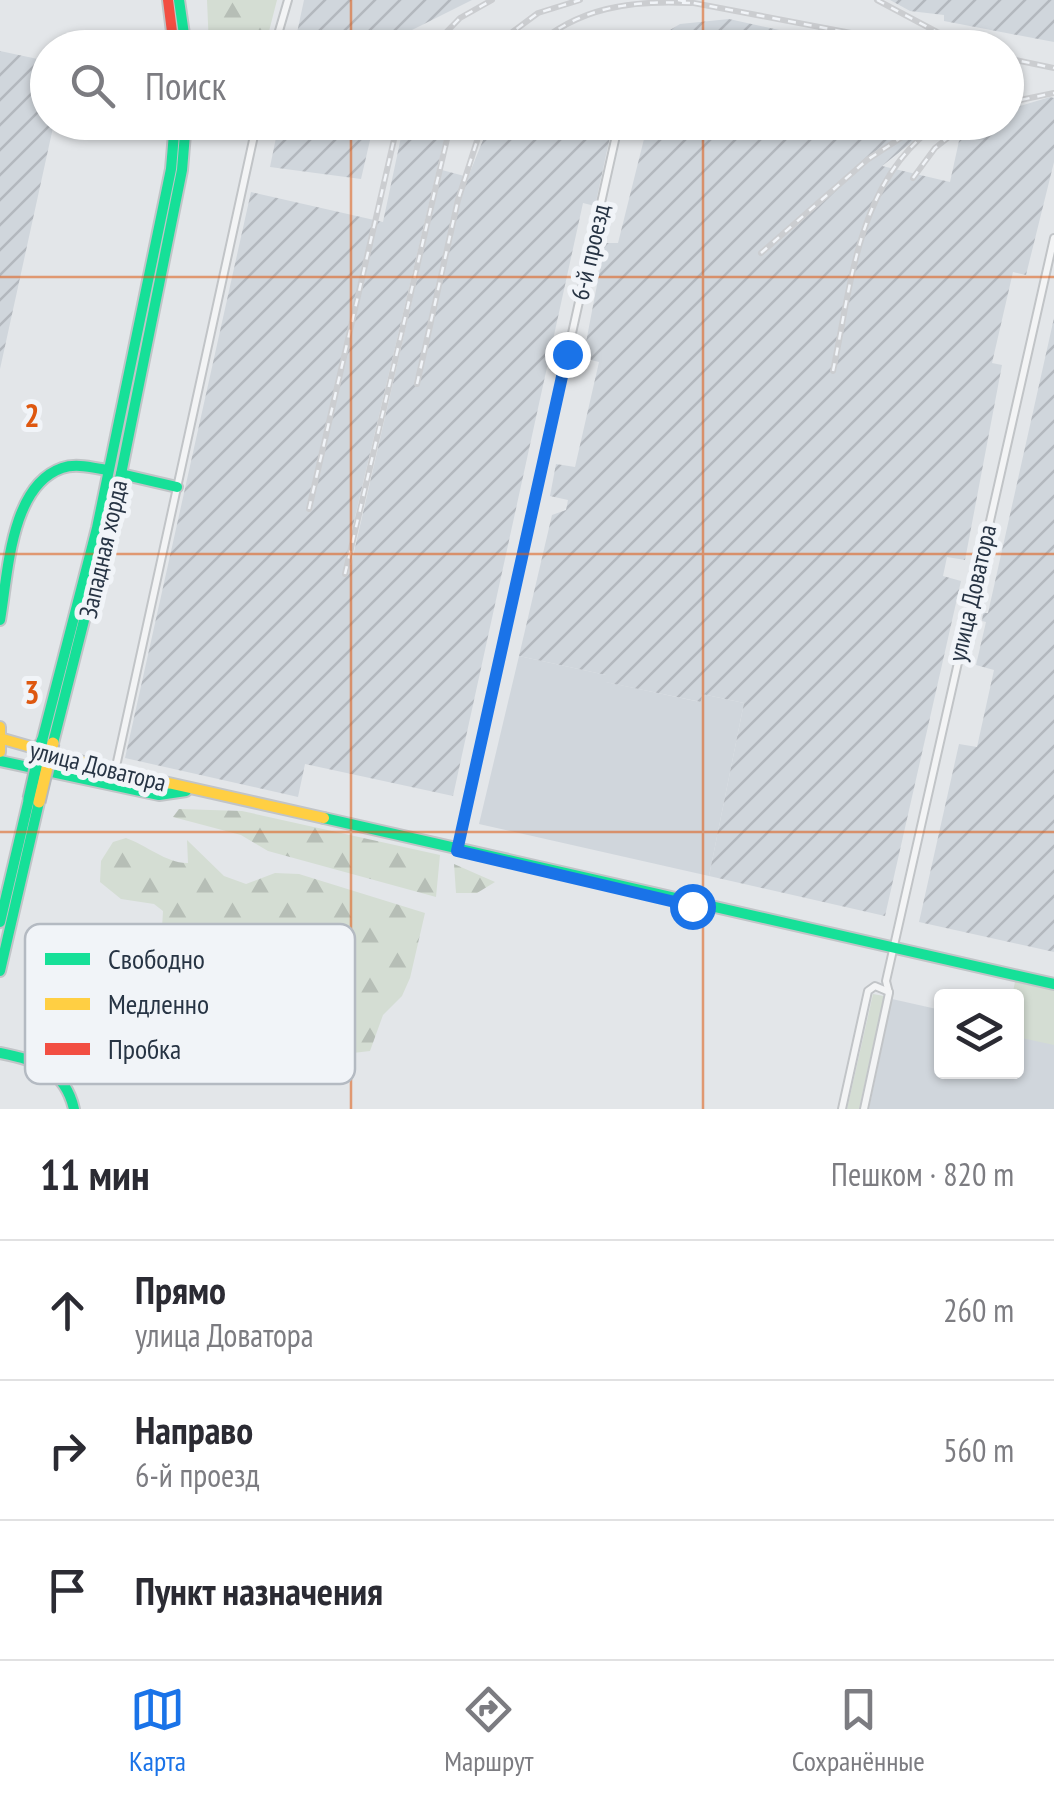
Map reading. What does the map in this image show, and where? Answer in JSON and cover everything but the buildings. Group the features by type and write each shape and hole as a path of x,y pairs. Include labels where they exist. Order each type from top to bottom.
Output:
{"main road":[{"path":"168,0 172,30"},
{"path":"179,0 183,30"},
{"name":"Западная хорда","path":"115,472 173,140"},
{"name":"Западная хорда","path":"0,922 115,472 182,170 184,140"},
{"path":"0,620 23,508 38,482 62,468 115,472 177,487"},
{"name":"улица Доватора","path":"1,739 115,772 1054,984"},
{"name":"улица Доватора","path":"0,761 159,795 194,790"},
{"name":"Западная хорда","path":"0,971 34,800"},
{"path":"0,1052 25,1059"},
{"path":"65,1084 71,1092 74,1109"}],"street":[{"path":"279,30 288,0"},
{"path":"115,772 253,140"},
{"name":"6-й проезд","path":"457,851 615,140"},
{"name":"улица Доватора","path":"893,950 1054,238"},
{"path":"864,1109 890,993 886,981 893,950"},
{"path":"842,1109 872,989 886,981"},
{"path":"872,989 890,993"}],"shaded area":[{"path":"304,0 472,0 412,30 298,30"},
{"path":"890,0 1054,0 1054,42 1024,36 1024,30 991,30 944,21 944,15 910,11"},
{"path":"729,19 779,30 670,30 680,24"},
{"path":"0,51 30,57 30,140 50,140 0,369"},
{"path":"1054,98 1054,162 1026,275 1013,272 992,363 1002,365 965,560 947,557 943,576 961,581 885,916 709,876 744,703 702,694 701,702 605,682 606,675 519,656 552,515 566,510 568,500 550,496 556,464 575,467 599,362 583,358 605,243 618,243 644,140 915,140 882,166 950,182 960,140 1024,140 1024,105"},
{"path":"276,140 370,140 361,179 270,167"},
{"path":"400,140 444,140 351,534 346,564 351,565 442,170 468,177 483,140 609,140 595,206 583,203 453,796 305,764 298,797 125,758 251,192 383,222"},
{"path":"1054,318 1054,952 919,922 959,744 977,747 994,670 976,665 986,622 982,621 983,613 988,613"},
{"path":"519,656 606,675 606,682 700,702 702,694 744,703 709,876 479,824"},
{"path":"892,999 934,1008 934,1079 1024,1079 1024,1029 1054,1036 1054,1109 869,1109"}],"green space":[{"path":"207,0 277,0 269,30 208,30"},
{"path":"179,809 242,811 440,855 436,897 268,851 241,835 173,817"},
{"path":"126,838 165,857 188,863 187,840 224,876 246,884 275,873 299,874 425,913 410,978 402,996 383,1015 370,1051 355,1053 355,924 162,924 163,911 154,904 121,899 100,882 101,861 113,842"},
{"path":"454,864 495,882 477,893 456,893"},
{"path":"1015,982 1054,990 1054,1045 1024,1039 1024,989 1014,989"},
{"path":"873,994 884,996 859,1109 847,1109"}],"railway":[{"path":"448,30 460,18 492,0"},
{"path":"515,30 538,13 580,0"},
{"path":"678,0 836,30"},
{"path":"877,0 933,30"},
{"path":"557,30 607,9 647,3 690,3"},
{"path":"1024,62 1054,68"},
{"path":"1024,99 1054,93"},
{"path":"309,509 394,140"},
{"path":"345,574 447,140"},
{"path":"417,384 458,200 477,140"},
{"path":"761,253 867,160 898,140"},
{"path":"833,371 863,233 892,171 919,140"},
{"path":"913,178 945,140"}],"traffic: fast":[{"path":"179,0 183,30"},
{"path":"42,741 97,528 171,169 173,140"},
{"path":"53,743 121,474 182,170 184,140"},
{"path":"0,620 9,557 32,493 45,478 62,468 108,470"},
{"path":"121,474 177,487"},
{"path":"29,799 42,741"},
{"path":"0,761 159,795 186,791"},
{"path":"0,922 29,799"},
{"path":"0,971 39,802"},
{"path":"324,818 1054,984"},
{"path":"0,1053 25,1059"},
{"path":"63,1084 74,1109"}],"traffic: slow":[{"path":"0,727 0,752"},
{"path":"3,739 115,771 324,818"},
{"path":"39,802 53,743"}],"traffic: jam":[{"path":"168,0 172,30"}],"route":[{"path":"567,354 457,851 692,906"}]}
